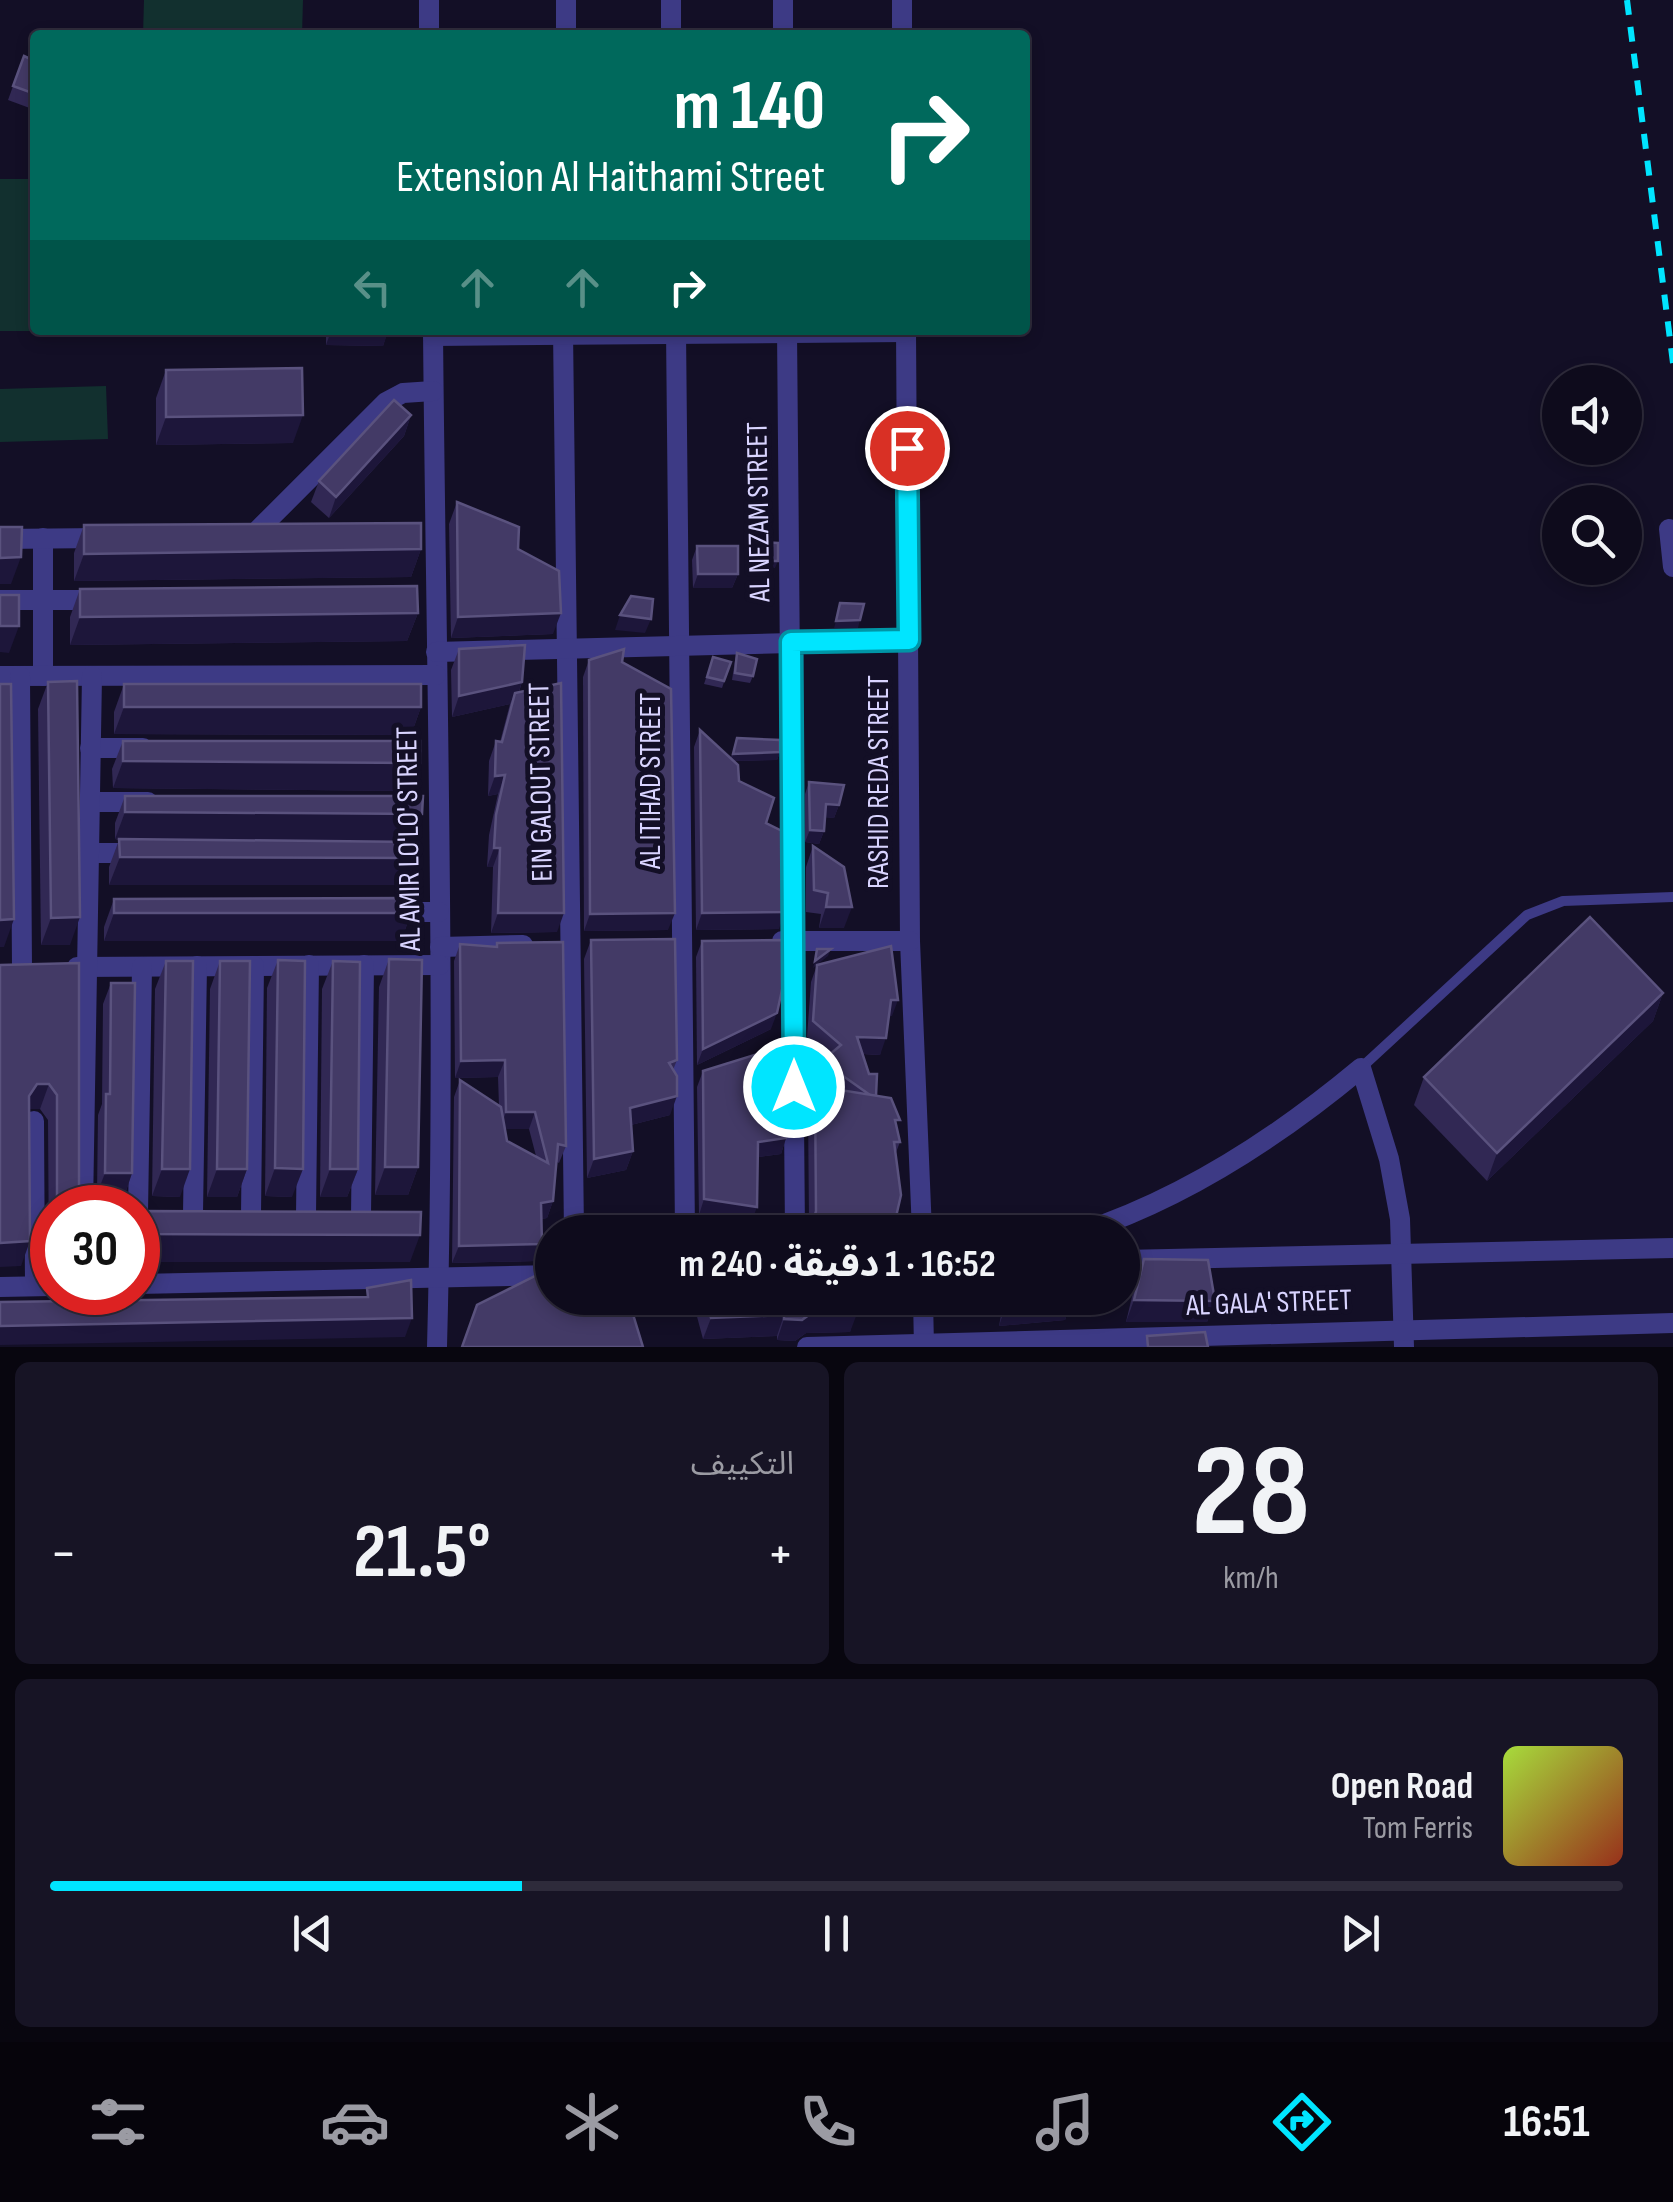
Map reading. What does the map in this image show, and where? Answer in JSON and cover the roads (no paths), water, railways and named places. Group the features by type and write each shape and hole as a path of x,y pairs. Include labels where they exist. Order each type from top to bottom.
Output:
{"street":[{"path":"429,0 429,30"},
{"path":"566,0 566,30"},
{"path":"671,0 671,30"},
{"path":"783,0 784,30"},
{"path":"902,0 902,30"},
{"name":"AL AMIR LO'LO' STREET","path":"432,335 426,600 436,652 428,749 429,856 440,912 431,1219 439,1277 437,1347"},
{"name":"EIN GALOUT STREET","path":"563,335 569,646 563,944 573,1215"},
{"name":"AL ITIHAD STREET","path":"676,335 685,1215"},
{"name":"AL NEZAM STREET","path":"787,335 795,1215"},
{"name":"RASHID REDA STREET","path":"906,335 910,940 921,1215"},
{"path":"288,536 242,536 386,402 403,393 433,391"},
{"path":"1669,529 1673,568"},
{"path":"0,538 119,538"},
{"path":"43,538 43,676"},
{"path":"0,600 122,600"},
{"path":"436,652 909,640"},
{"path":"38,968 10,676 436,676"},
{"path":"83,1185 87,967 99,913 89,853 92,676"},
{"path":"90,748 168,748"},
{"path":"90,802 167,802"},
{"path":"89,853 166,853"},
{"path":"362,912 440,912"},
{"path":"756,942 910,940"},
{"path":"0,968 364,965 563,944"},
{"path":"251,1214 309,965"},
{"path":"251,1214 364,965"},
{"path":"196,966 251,1214"},
{"path":"251,1214 254,966"},
{"path":"142,967 251,1214"},
{"path":"1126,1215 1234,1160 1293,1122 1361,1068 1392,1174 1403,1254 1404,1338"},
{"path":"34,1121 38,1185"},
{"path":"1140,1260 1673,1248"},
{"path":"160,1283 535,1276"},
{"path":"0,1287 30,1286"},
{"path":"924,1315 924,1345"},
{"name":"AL GALA' STREET","path":"807,1347 1540,1336 1673,1323"}],"lane":[{"path":"1361,1068 1528,915 1563,900 1673,897"}],"railway":[{"path":"1627,0 1673,363"}]}
